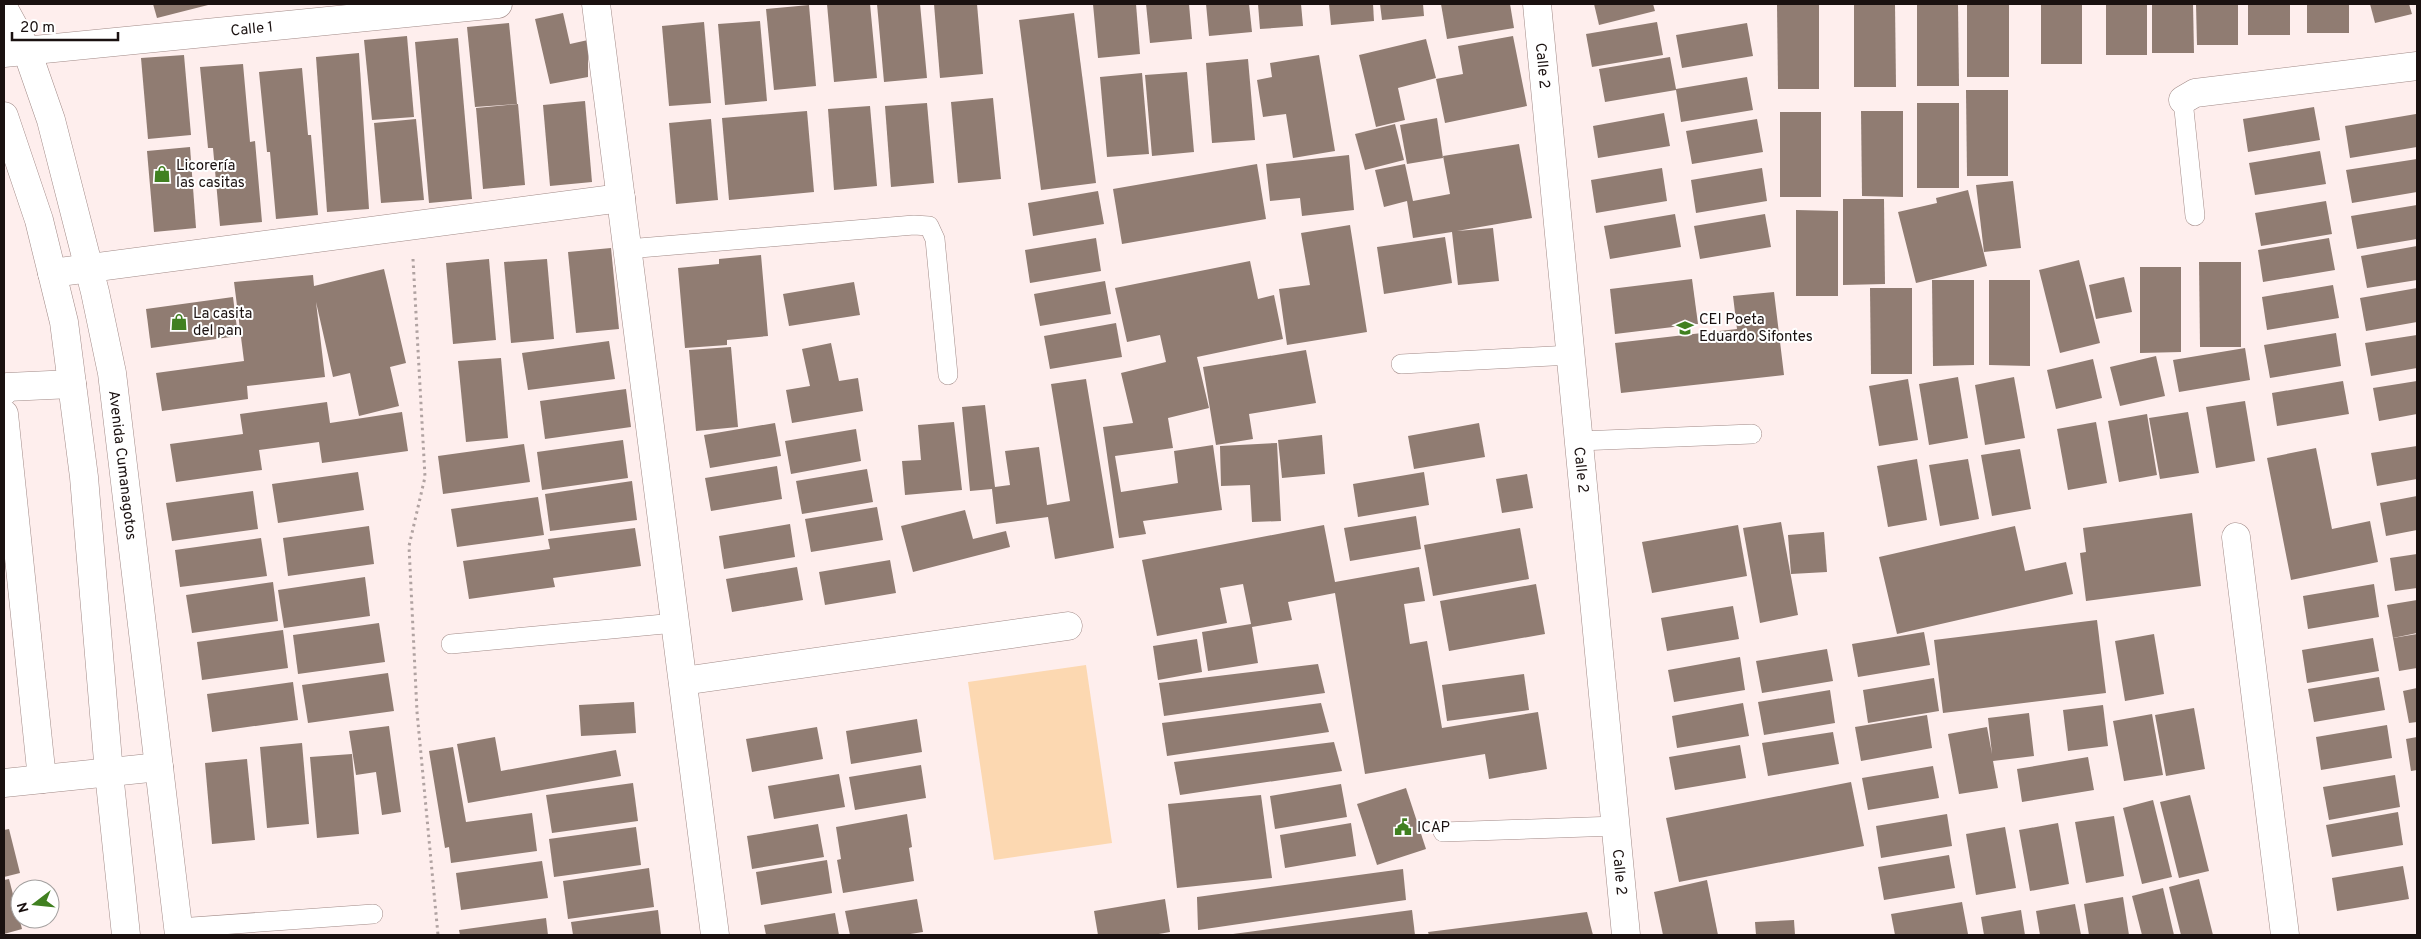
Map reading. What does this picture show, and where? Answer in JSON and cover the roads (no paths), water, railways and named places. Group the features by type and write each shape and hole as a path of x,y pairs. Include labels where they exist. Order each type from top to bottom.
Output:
{"street":[{"name":"Calle 1","path":"15,52 498,4"},
{"path":"596,4 715,935"},
{"name":"Calle 2","path":"1537,4 1626,935"},
{"name":"Avenida Cumanagotos","path":"4,9 15,52 51,120 89,267 112,373 179,932"},
{"path":"2183,100 2195,93 2417,66"},
{"path":"4,116 39,220 64,322 84,476 109,773 126,935"},
{"path":"52,272 621,198"},
{"path":"4,391 7,387 72,384"},
{"path":"4,414 42,779"},
{"path":"2236,537 2285,935"},
{"path":"683,681 1068,626"},
{"path":"4,783 159,767"}],"lane":[{"path":"2183,100 2195,216"},
{"path":"628,250 904,226 929,226 935,239 948,375"},
{"path":"1401,364 1571,355"},
{"path":"1579,441 1752,434"},
{"path":"452,644 676,623"},
{"path":"1443,832 1616,826"},
{"path":"179,932 373,914"}],"place":[{"name":"Licorería las casitas","path":"162,174"},
{"name":"La casita del pan","path":"179,322"},
{"name":"CEI Poeta Eduardo Sifontes","path":"1685,328"},
{"name":"ICAP","path":"1403,827"}]}
